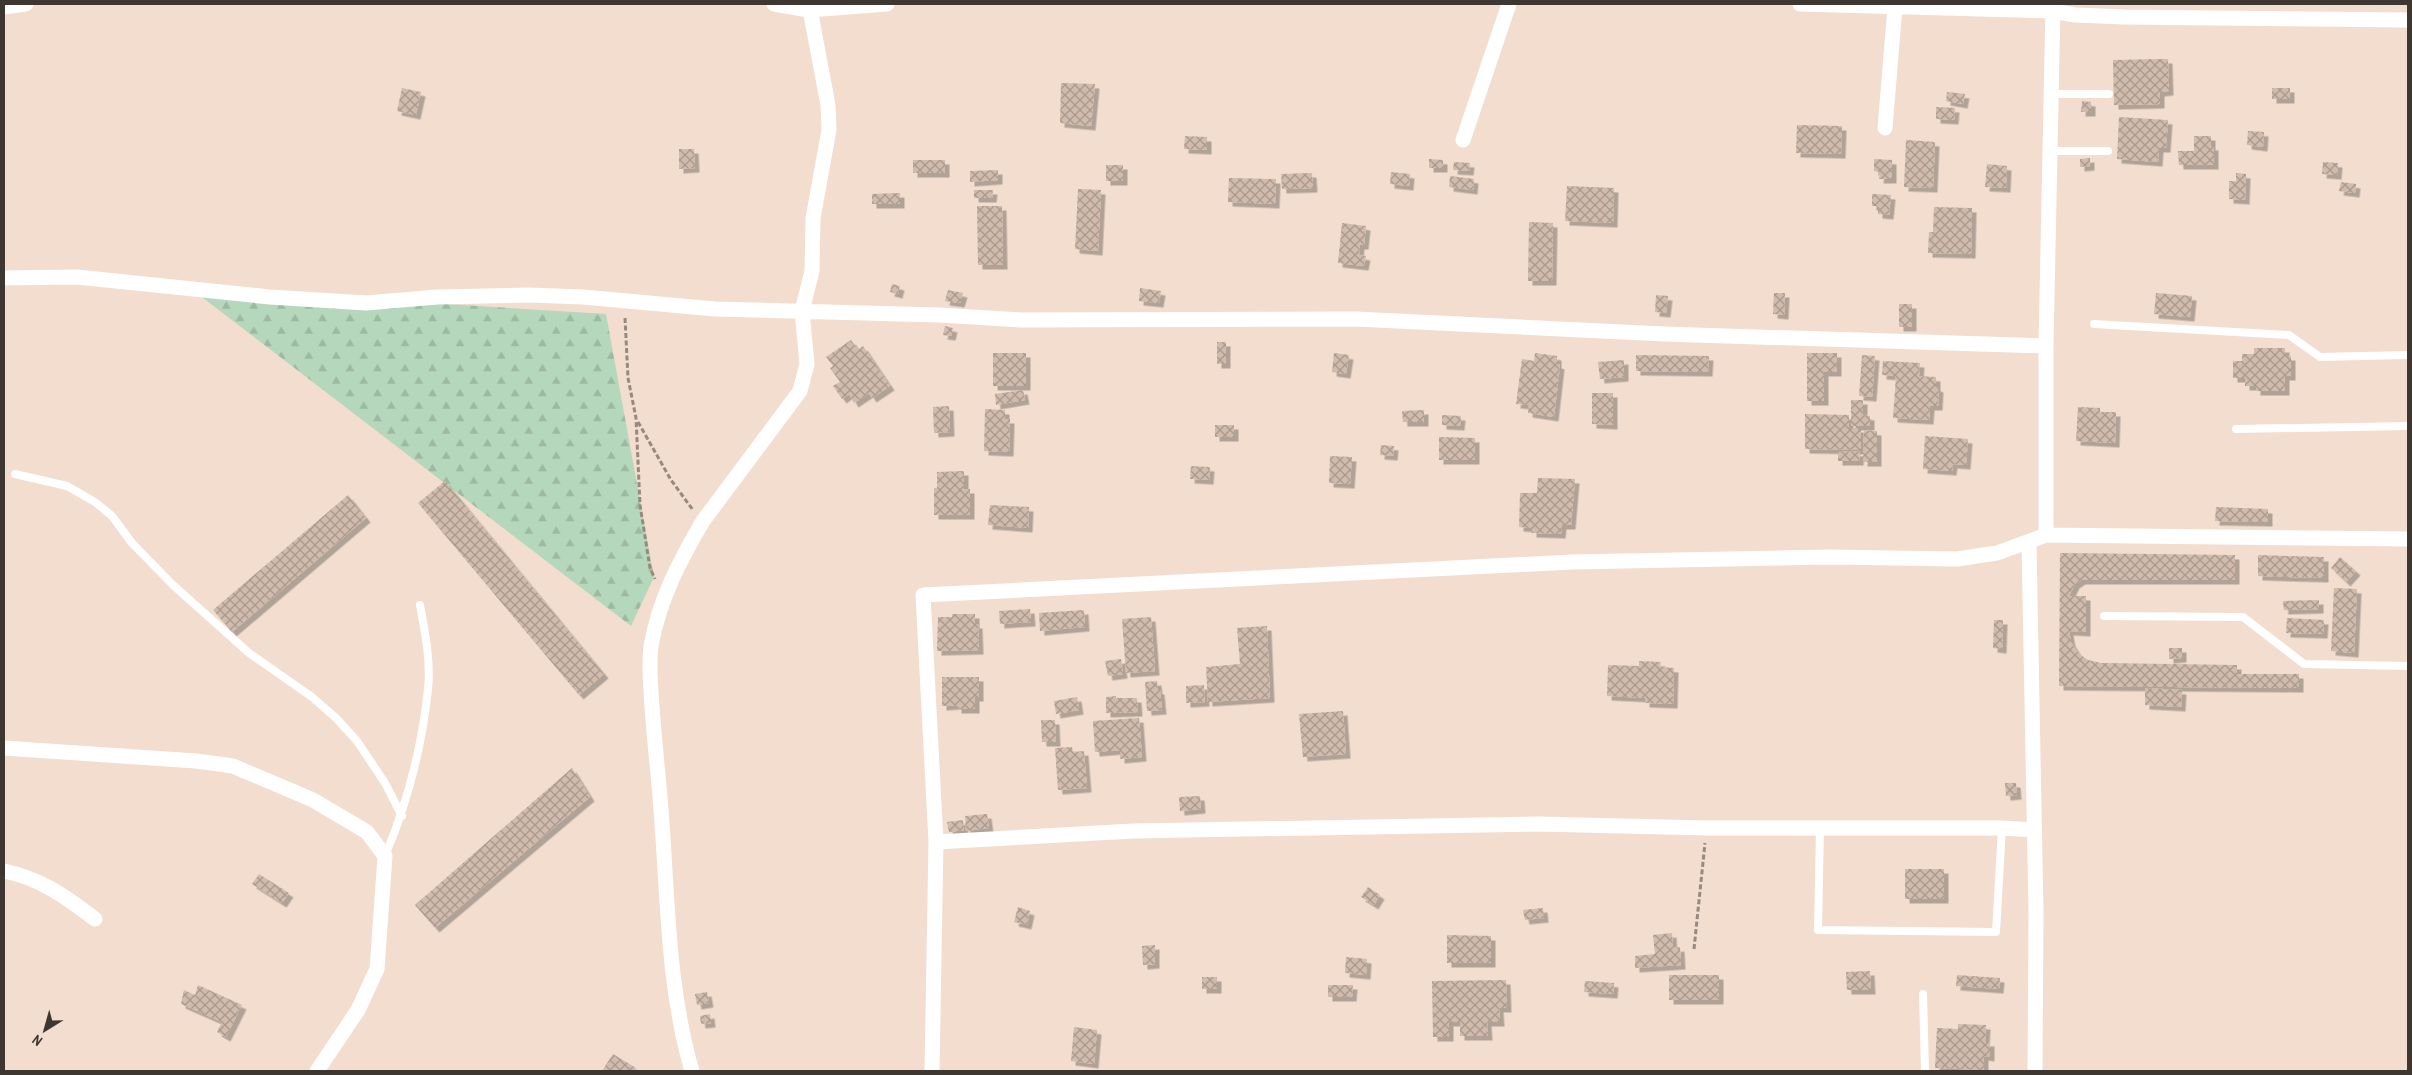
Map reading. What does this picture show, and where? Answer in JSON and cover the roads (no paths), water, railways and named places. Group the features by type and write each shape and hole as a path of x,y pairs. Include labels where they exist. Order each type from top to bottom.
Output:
{"street":[{"path":"4,7 26,4"},
{"path":"774,4 792,9 887,4"},
{"path":"1463,140 1509,4"},
{"path":"1800,4 1895,7 2053,7 2076,15 2134,17 2408,20"},
{"path":"692,1071 679,1019 671,962 663,826 652,708 651,645 668,585 704,521 800,391 806,364 802,311 812,270 813,218 829,130 828,105 809,7"},
{"path":"1885,128 1895,7"},
{"path":"2046,535 2046,346 2052,151 2053,7"},
{"path":"4,278 76,278 270,297 366,303 437,297 529,295 583,297 715,309 1021,320 1356,319 1664,334 2046,346"},
{"path":"932,1071 936,842 923,595 1572,562 1830,558 1957,559 1997,553 2029,543 2046,535 2408,540"},
{"path":"2029,543 2034,830 2035,1071"},
{"path":"4,748 187,760 233,766 313,800 367,832 385,856 377,969 358,1010 317,1071"},
{"path":"936,842 1133,831 1539,824 1707,828 2002,828 2034,830"},
{"path":"4,870 34,879 51,887 95,918"}],"lane":[{"path":"2052,94 2109,94"},
{"path":"2052,151 2108,152"},
{"path":"2094,324 2290,335 2320,357 2408,355"},
{"path":"2236,429 2408,426"},
{"path":"15,474 67,486 96,502 112,516 132,543 173,585 249,653 312,697 336,718 361,748 385,783 402,816"},
{"path":"385,856 402,816 429,688 426,634 420,605"},
{"path":"2104,616 2243,618 2304,664 2408,666"},
{"path":"1820,828 1818,930 1996,932 2002,828"},
{"path":"1923,994 1925,1071"}]}
